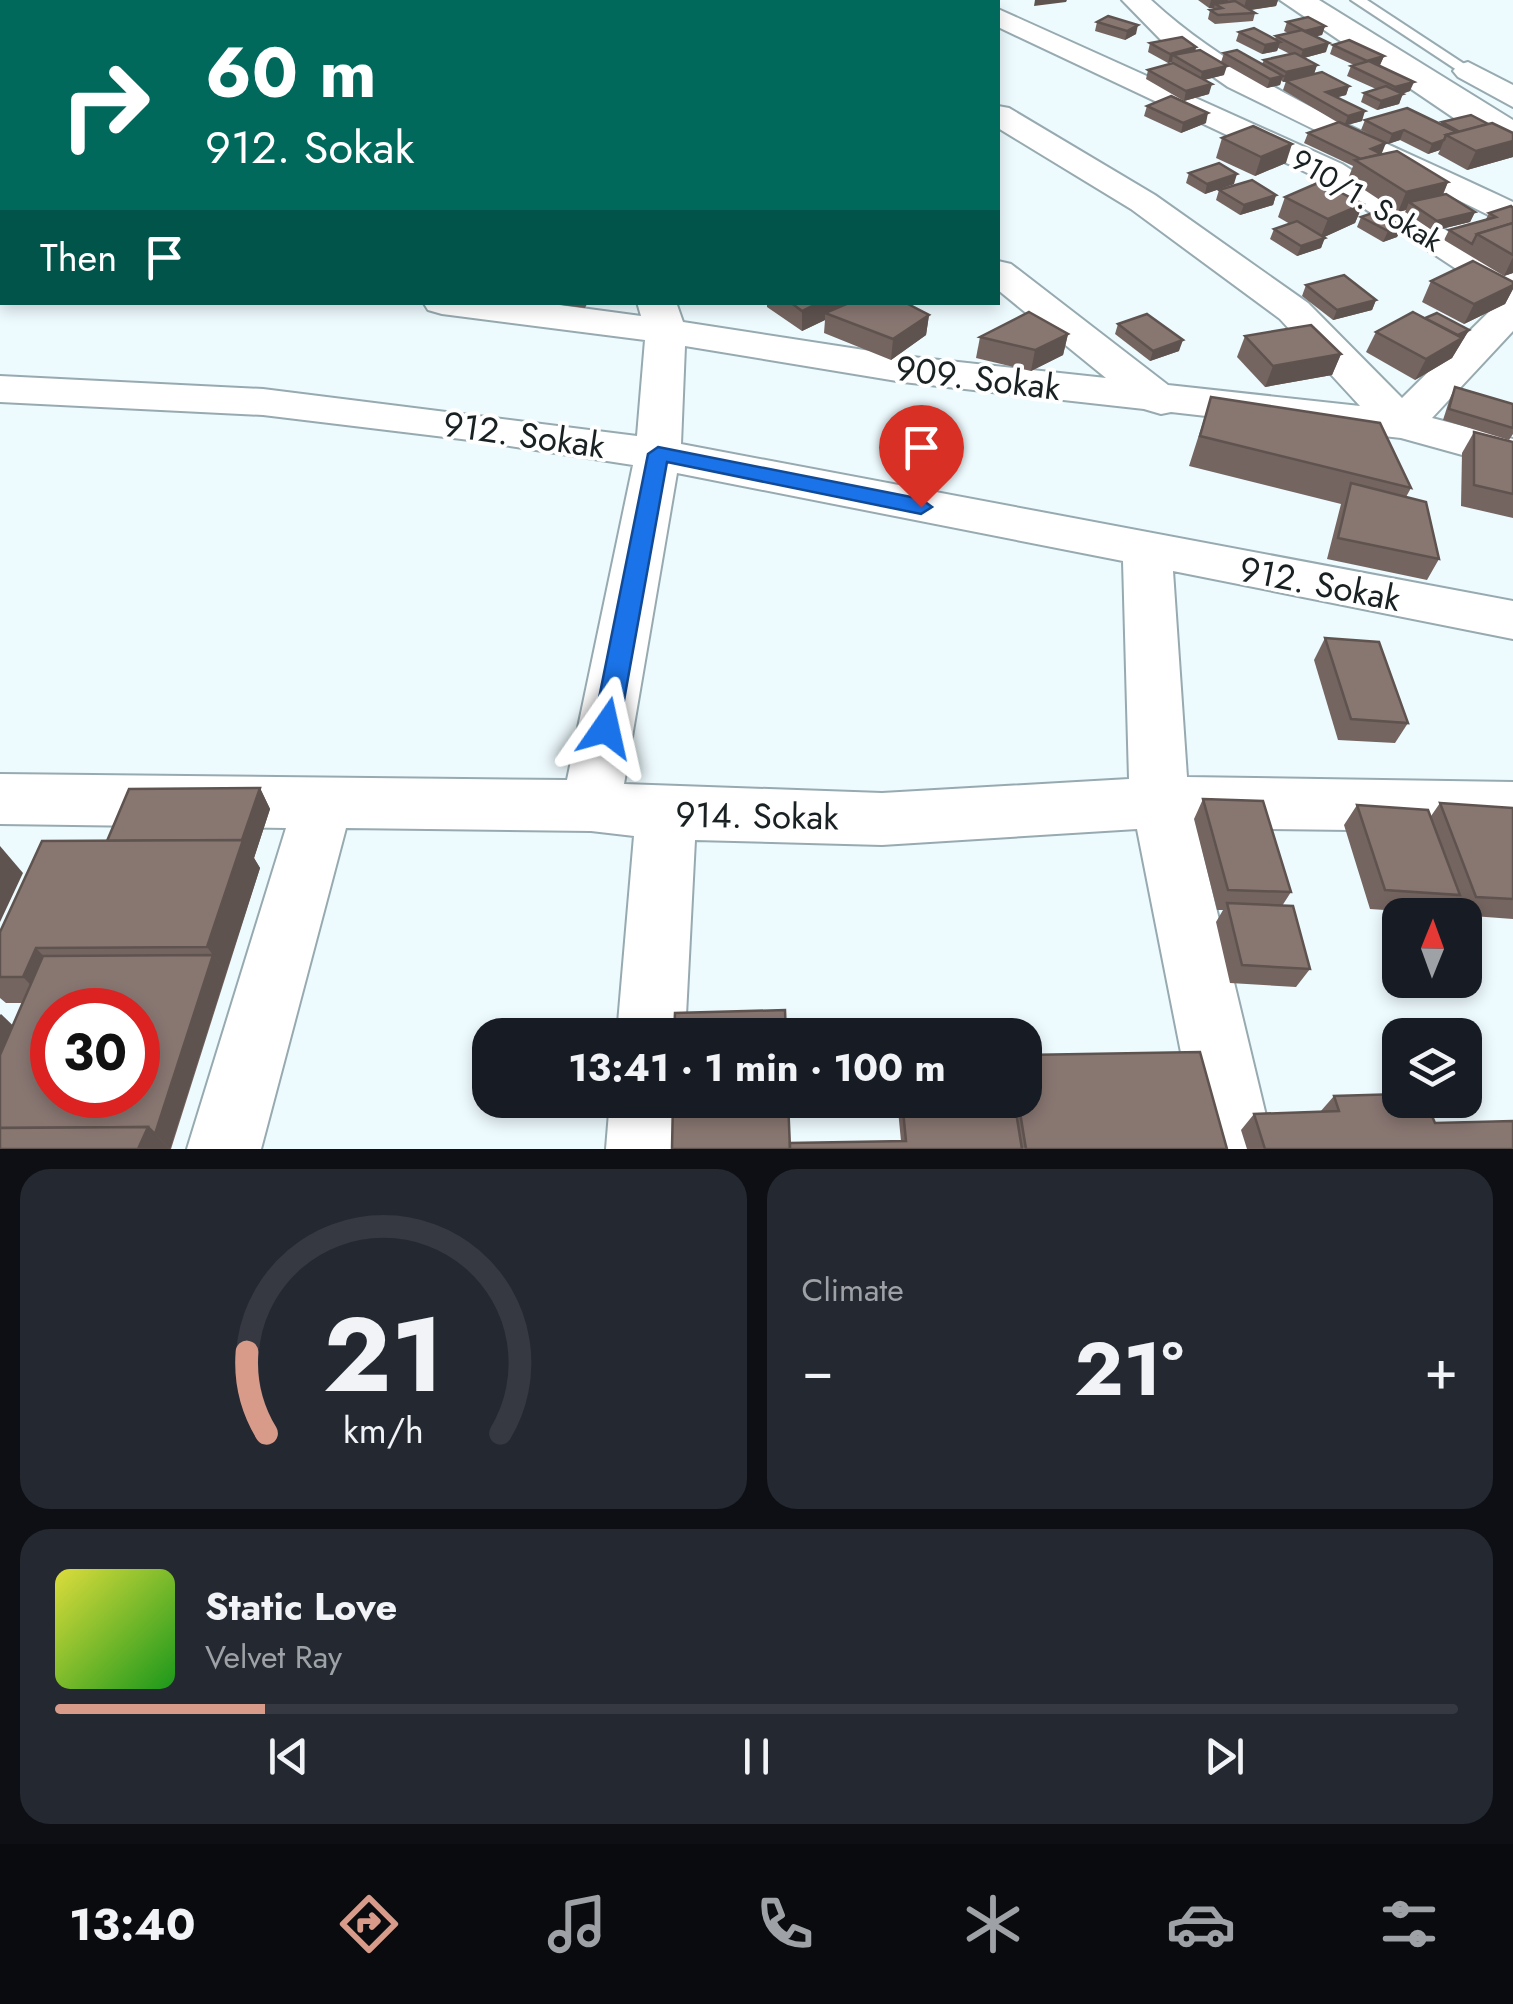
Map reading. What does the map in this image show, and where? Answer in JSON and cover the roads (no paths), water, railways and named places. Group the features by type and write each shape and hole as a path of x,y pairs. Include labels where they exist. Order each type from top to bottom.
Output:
{"street":[{"path":"1135,0 1146,40"},
{"path":"1293,0 1513,143"},
{"name":"910/1. Sokak","path":"1000,18 1330,171 1513,290"},
{"path":"1013,53 1068,51 1146,40 1240,81 1513,216"},
{"path":"1468,70 1513,98"},
{"path":"1000,117 1143,202 1294,311 1402,424 1513,308"},
{"path":"1000,274 1162,400"},
{"name":"909. Sokak","path":"486,305 661,317 903,369 1402,424 1513,454"},
{"path":"591,806 658,454 661,317"},
{"name":"912. Sokak","path":"0,389 263,402 478,427 658,454 1147,552 1513,620"},
{"path":"1147,552 1159,802 1176,861 1237,1149"},
{"name":"914. Sokak","path":"0,799 591,806 666,814 882,819 1159,802 1513,807"},
{"path":"224,1149 322,803"},
{"path":"652,1018 666,814"},
{"path":"643,1149 645,1118"}],"lane":[{"path":"1310,0 1513,128"},
{"path":"1358,0 1468,70"}]}
